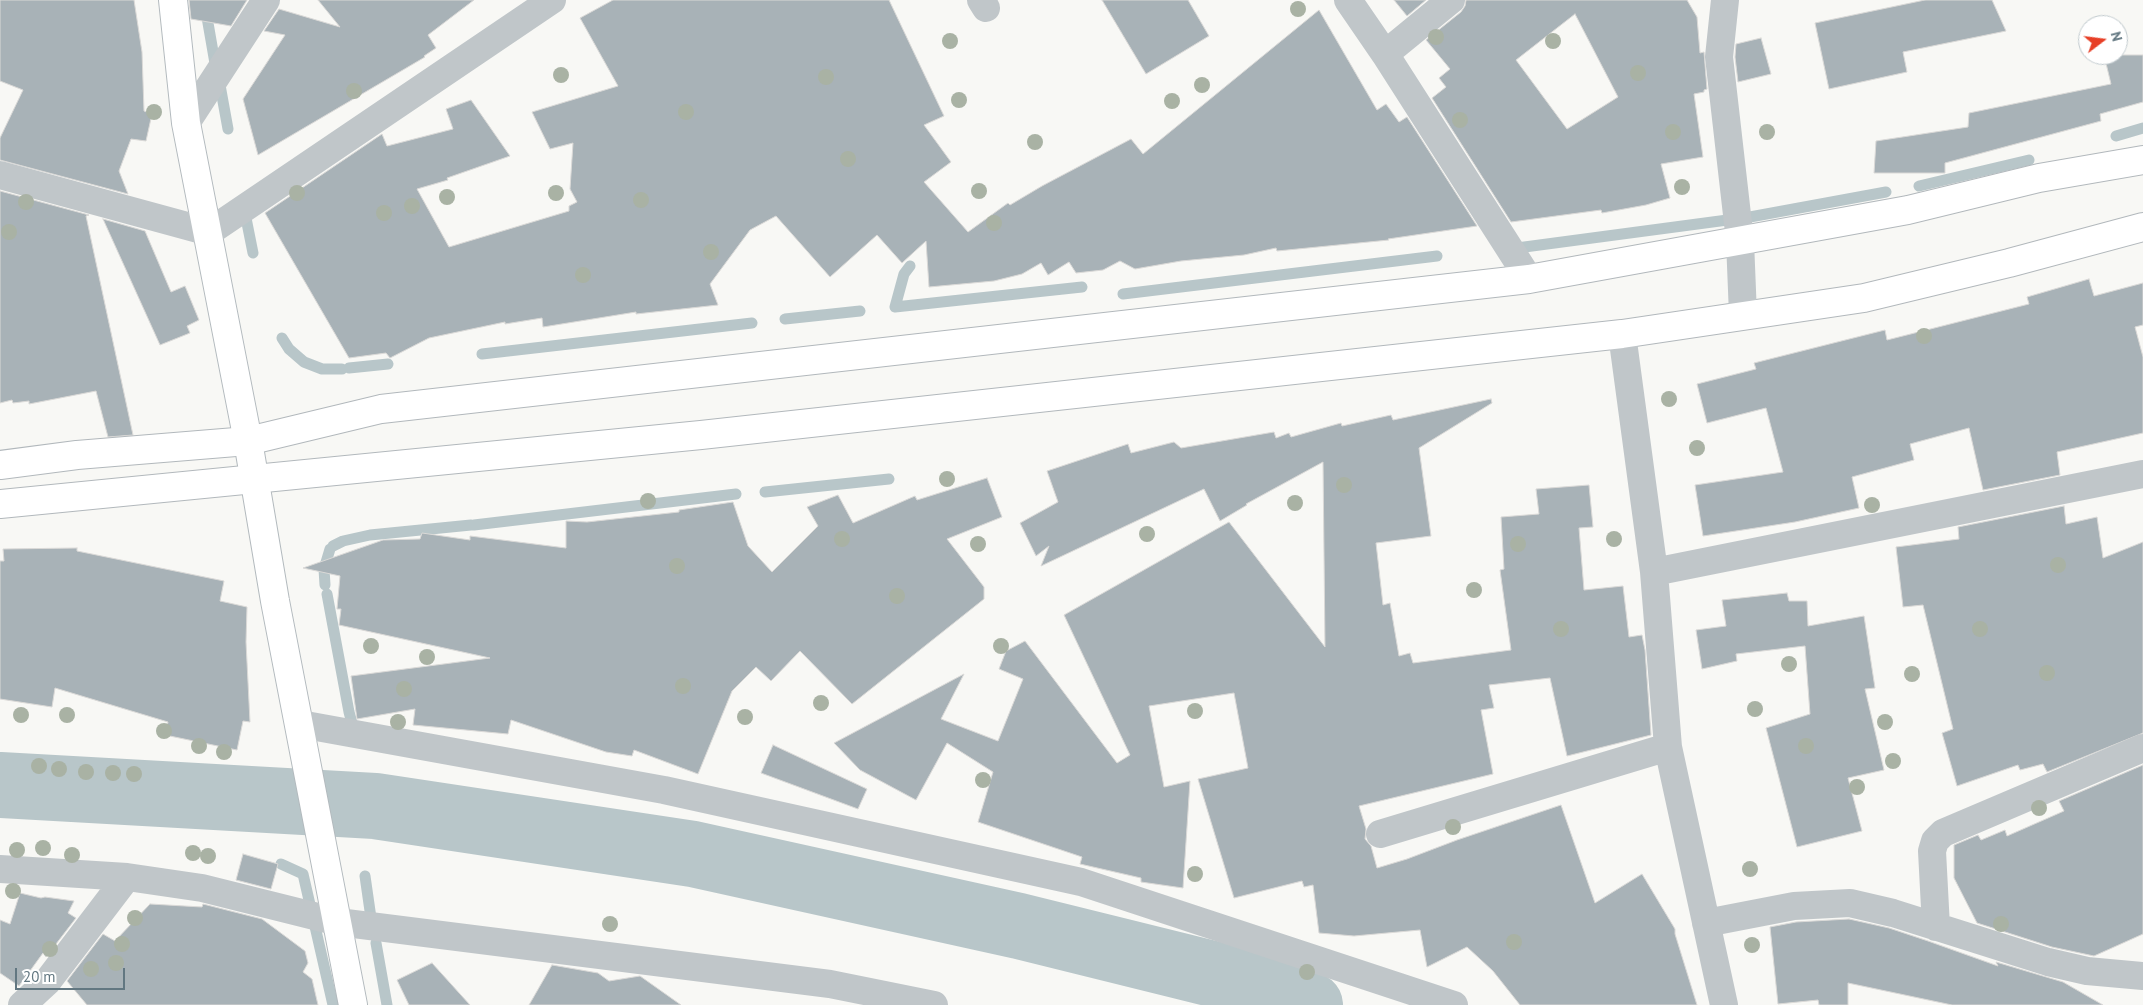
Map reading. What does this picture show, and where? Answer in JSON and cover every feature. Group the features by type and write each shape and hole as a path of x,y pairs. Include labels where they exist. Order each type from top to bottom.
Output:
{"main road":[{"path":"173,0 186,123 209,232 275,600 353,1005"},
{"path":"0,465 77,455 248,441 381,409 1529,279 1908,210 2039,178 2143,160"},
{"path":"0,504 118,494 254,478 711,434 1622,334 1864,298 2009,263 2143,227"}],"street":[{"path":"186,123 266,0"},
{"path":"0,175 209,232 552,0"},
{"path":"1348,0 1385,54 1529,279"},
{"path":"1385,54 1451,0"},
{"path":"1724,0 1719,57 1740,241 1743,315"},
{"path":"1622,334 1654,572 1668,747 1724,1005"},
{"path":"1654,572 2143,474"},
{"path":"300,724 664,790 1081,882 1454,1005"},
{"path":"1380,834 1668,747"},
{"path":"1936,927 1932,851 1934,841 1943,833 2143,748"},
{"path":"0,869 127,877 202,888 338,922 830,984 934,1005"},
{"path":"22,1005 47,982 127,877"},
{"path":"1706,923 1794,906 1850,904 1893,913 2048,962 2087,971 2143,976"}],"building":[{"path":"0,0 134,0 142,52 144,111 152,114 146,141 131,139 119,171 128,194 0,160 0,138 23,90 0,81"},
{"path":"189,0 247,0 231,26 191,19"},
{"path":"318,0 474,0 428,35 436,48 425,57 258,155 243,99 285,35 264,31 279,9 340,27"},
{"path":"613,0 889,0 944,116 924,125 951,162 924,182 968,232 1008,203 1010,205 1131,139 1143,154 1319,10 1377,110 1386,104 1399,122 1407,117 1477,226 1389,240 1277,251 1276,248 1244,255 1181,261 1135,269 1120,261 1103,270 1076,273 1069,262 1048,275 1041,263 1022,274 994,281 929,287 926,241 902,263 877,235 830,277 776,216 750,230 710,284 718,305 636,314 636,312 543,327 542,318 505,324 505,322 429,338 390,358 386,353 349,358 265,213 382,134 387,146 453,129 446,109 471,100 510,156 447,178 448,180 417,189 449,247 569,211 569,206 577,202 570,189 573,143 550,149 532,112 618,86 580,18"},
{"path":"1102,0 1188,0 1209,36 1146,74"},
{"path":"1394,0 1426,0 1407,16"},
{"path":"1466,0 1687,0 1697,17 1700,53 1704,52 1707,89 1704,92 1694,94 1703,157 1661,164 1670,198 1646,205 1602,213 1601,210 1511,222 1432,98 1446,87 1439,78 1450,69 1426,40 1461,12","holes":["1575,14 1618,97 1567,129 1516,60"]},
{"path":"1925,0 1992,0 2006,31 1903,52 1907,72 1829,89 1815,23"},
{"path":"1761,38 1771,74 1738,82 1735,57 1736,44"},
{"path":"2128,55 2143,55 2143,102 2100,114 2101,121 1945,163 1945,173 1874,173 1876,141 1968,127 1969,113 2111,84 2106,65 2128,65"},
{"path":"0,191 89,215 86,216 133,435 108,437 96,391 29,404 29,401 13,403 12,400 0,403"},
{"path":"103,219 145,231 171,292 185,286 199,320 187,326 190,333 160,345"},
{"path":"2089,279 2094,296 2143,283 2143,325 2135,327 2143,357 2143,433 2057,452 2060,475 1983,490 1969,428 1910,444 1914,460 1852,477 1859,508 1795,522 1703,536 1695,485 1783,472 1766,408 1707,423 1697,384 1756,369 1754,363 1885,330 1887,340 2029,304 2027,297"},
{"path":"1491,399 1492,403 1419,448 1431,536 1376,543 1383,605 1390,603 1399,656 1410,653 1413,663 1511,650 1500,570 1504,569 1501,517 1539,514 1536,489 1589,485 1593,527 1579,528 1584,590 1623,586 1629,637 1642,635 1645,650 1651,735 1567,756 1550,678 1489,685 1494,708 1481,710 1493,774 1359,806 1366,829 1365,839 1371,846 1377,868 1561,805 1595,903 1642,874 1675,929 1697,1005 1520,1005 1493,971 1467,947 1427,967 1420,930 1354,936 1319,933 1313,885 1304,887 1302,881 1234,898 1198,779 1248,768 1234,693 1149,706 1164,787 1190,781 1183,888 1141,882 1141,878 1080,864 1082,857 978,822 993,772 947,743 916,800 860,770 834,743 964,674 941,719 998,741 1023,679 999,669 1006,651 1025,641 1117,763 1130,755 1064,615 1229,522 1325,647 1323,462 1246,504 1220,521 1204,489 1041,566 1049,546 1036,556 1020,523 1058,502 1047,471 1128,444 1131,453 1174,442 1181,448 1274,432 1276,438 1289,433 1291,437 1341,423 1342,426 1391,415 1393,420"},
{"path":"987,478 1002,517 947,539 984,587 984,599 852,704 800,651 771,681 756,667 732,691 698,774 634,750 632,756 606,752 511,720 508,734 413,725 415,709 357,719 351,676 490,658 339,625 341,609 337,609 340,576 303,568 383,540 420,539 422,533 470,540 470,536 566,548 566,521 587,522 679,512 679,510 733,502 748,546 772,572 818,526 807,507 838,495 853,523 915,496 917,500"},
{"path":"2064,506 2066,524 2097,517 2103,558 2143,542 2143,733 2047,772 2043,764 2020,770 2018,765 1957,786 1942,733 1953,729 1923,605 1903,607 1896,547 1959,539 1958,527"},
{"path":"77,548 77,551 224,581 220,601 247,607 246,642 250,722 243,721 237,750 165,735 168,722 55,688 52,707 0,699 0,561 4,561 3,549"},
{"path":"1787,593 1789,601 1807,601 1808,626 1864,616 1875,688 1865,689 1884,770 1848,778 1862,831 1797,847 1766,728 1810,714 1805,646 1736,654 1737,661 1702,669 1696,630 1726,626 1722,600"},
{"path":"773,745 867,789 858,809 761,773"},
{"path":"2143,765 2143,934 2094,956 2052,947 1977,923 1954,878 1954,845 1978,835 1981,840 2005,830 2007,836 2064,811 2059,801"},
{"path":"243,854 278,864 271,889 236,880"},
{"path":"20,893 41,898 74,901 68,913 76,918 46,957 43,953 19,986 0,973 0,920 10,924"},
{"path":"150,904 202,907 203,904 262,919 305,951 308,963 303,972 312,979 318,1005 87,1005 67,981 103,934 115,941"},
{"path":"1849,919 1889,928 1998,966 1996,962 2063,982 2103,1005 1952,1005 1848,983 1848,1005 1819,1005 1818,1000 1778,1004 1770,927 1796,922"},
{"path":"432,963 470,1005 409,1005 397,980"},
{"path":"552,965 598,973 609,981 640,976 681,1005 529,1005"}],"waterway":[{"path":"204,0 216,69"},
{"path":"220,85 228,129"},
{"path":"2116,136 2143,128"},
{"path":"1919,186 2029,160"},
{"path":"1517,248 1750,217 1886,192"},
{"path":"244,208 253,253"},
{"path":"1123,294 1437,256"},
{"path":"910,266 904,274 895,307 1082,287"},
{"path":"785,319 860,311"},
{"path":"482,354 752,323"},
{"path":"282,338 289,349 304,362 322,369 342,369"},
{"path":"349,368 388,364"},
{"path":"765,492 889,479"},
{"path":"474,525 736,494"},
{"path":"333,546 343,541 370,535 471,525"},
{"path":"325,585 324,569 330,549"},
{"path":"327,594 349,712 353,727 358,733"},
{"path":"349,784 356,822"},
{"path":"0,785 375,806 693,854 1019,926 1233,979 1310,1005"},
{"path":"281,864 303,874 333,1005"},
{"path":"365,876 371,918"},
{"path":"376,943 387,1005"}]}
